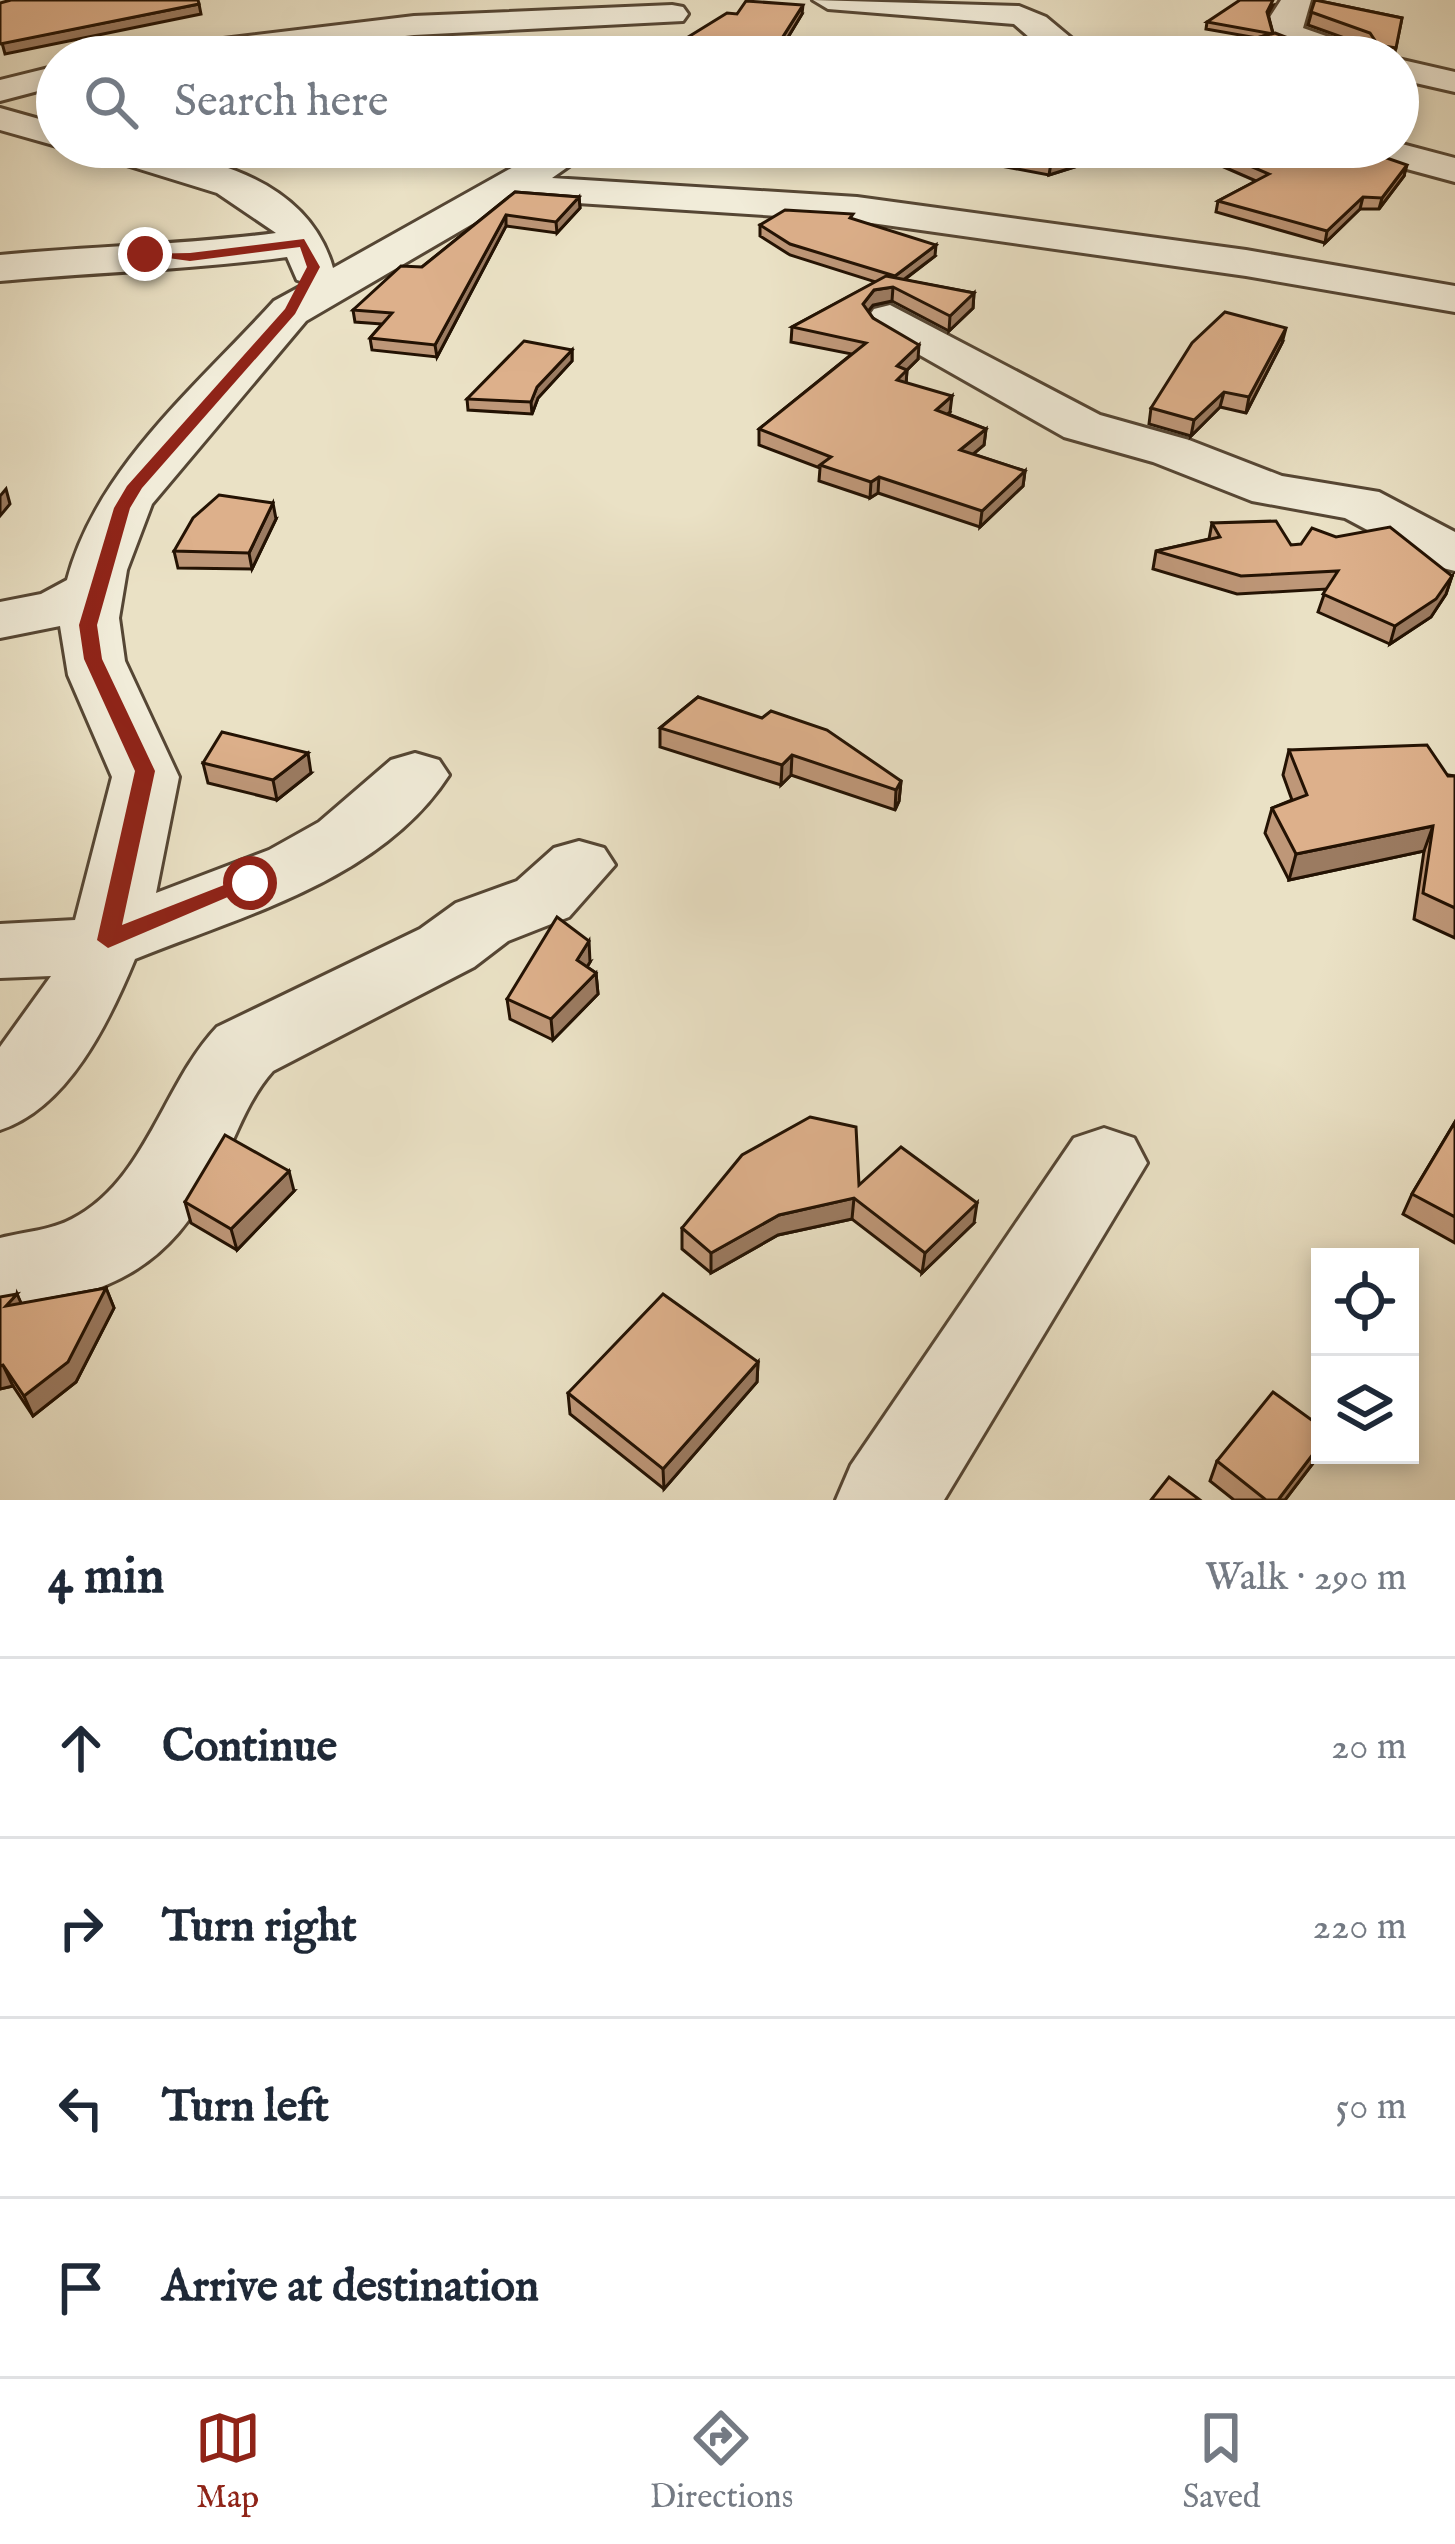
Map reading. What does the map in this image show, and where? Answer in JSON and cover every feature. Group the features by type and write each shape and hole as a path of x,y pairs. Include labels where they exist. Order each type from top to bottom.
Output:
{"street":[{"path":"828,0 1019,15 1038,23 1047,36"},
{"path":"1295,36 1287,33 1286,17 1296,0"},
{"path":"653,36 682,7"},
{"path":"315,36 682,7"},
{"path":"1419,74 1455,82"},
{"path":"0,91 36,82"},
{"path":"0,119 36,129"},
{"path":"1419,160 1455,170"},
{"path":"0,1099 64,1028 108,940 145,771 93,659 88,625 95,589 135,486 290,311 314,267 304,242 242,189 186,168"},
{"path":"290,311 544,168"},
{"path":"514,187 870,211 1211,257 1455,299"},
{"path":"7,254 190,257 304,242"},
{"path":"890,319 1082,426 1171,452 1271,490 1360,504 1455,554"},
{"path":"0,620 59,608 95,589"},
{"path":"0,951 68,948 108,940 322,854 375,816 415,775"},
{"path":"0,1277 88,1256 122,1235 194,1142 222,1074 245,1049 446,948 482,922 543,898 579,865"},
{"path":"887,1500 1103,1163"}],"building":[{"path":"198,0 199,4 0,44 0,3"},
{"path":"1240,0 1273,0 1267,12 1273,34 1207,22"},
{"path":"1315,0 1402,18 1398,36 1372,36 1311,12"},
{"path":"746,1 803,5 783,36 690,36 727,13 737,14"},
{"path":"1255,168 1405,168 1382,198 1363,197 1327,231 1218,201 1269,174"},
{"path":"515,192 579,197 556,222 506,215 435,345 370,338 392,313 353,310 401,266 422,267"},
{"path":"785,210 853,214 850,218 936,245 895,276 790,244 760,225"},
{"path":"886,276 974,293 950,316 893,287 874,290 863,304 873,318 919,345 897,366 907,370 897,380 952,396 936,410 986,429 960,450 1025,471 982,511 879,477 871,482 820,465 831,457 759,429 866,343 792,327"},
{"path":"1225,312 1286,328 1249,397 1224,392 1194,420 1151,408 1192,343"},
{"path":"524,341 572,350 537,387 531,402 467,399"},
{"path":"219,495 273,503 249,553 174,551 193,518"},
{"path":"1276,521 1291,545 1301,544 1312,528 1336,537 1390,527 1452,576 1436,599 1395,626 1323,594 1338,571 1241,576 1156,551 1220,537 1212,523"},
{"path":"698,697 762,718 771,711 827,730 901,781 896,790 792,755 782,765 660,728"},
{"path":"222,732 308,753 273,780 203,763"},
{"path":"1427,745 1448,776 1455,776 1455,908 1423,893 1433,826 1296,854 1272,808 1307,795 1289,750"},
{"path":"557,917 589,941 577,960 596,973 551,1019 507,999"},
{"path":"810,1117 856,1127 859,1185 901,1147 977,1203 925,1253 854,1198 779,1215 711,1253 682,1228 742,1155"},
{"path":"1455,1122 1455,1217 1412,1194"},
{"path":"225,1135 289,1171 231,1229 185,1202"},
{"path":"106,1288 68,1362 24,1396 0,1366 0,1297 17,1294 6,1306"},
{"path":"663,1294 758,1362 663,1469 568,1393"},
{"path":"1273,1392 1311,1419 1311,1457 1278,1500 1266,1500 1217,1461"},
{"path":"1169,1477 1200,1500 1151,1500"}],"route":[{"path":"145,254 190,257 304,242 314,267 290,311 135,486 122,508 88,625 93,659 145,771 108,940 250,883"}]}
